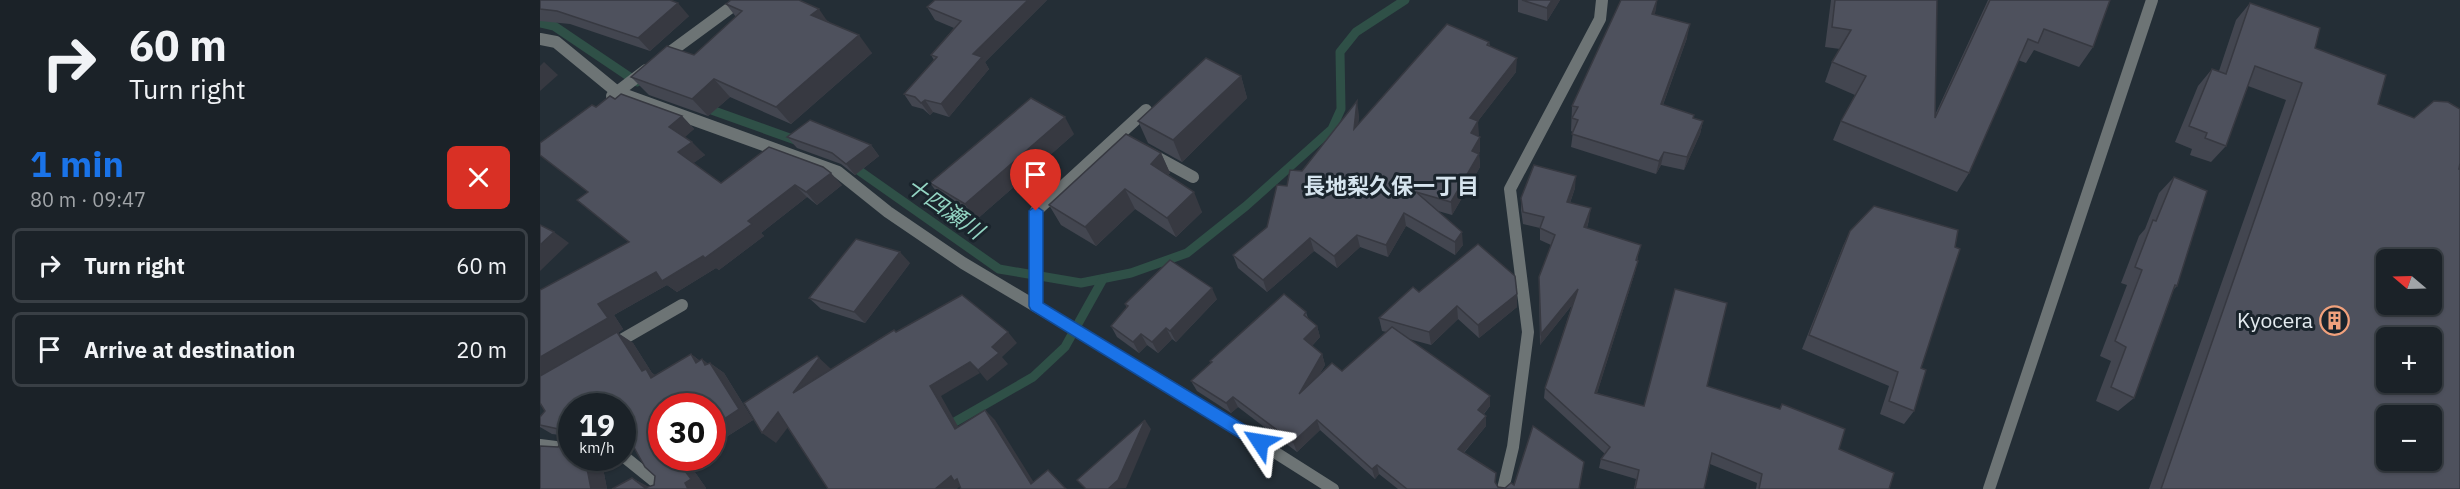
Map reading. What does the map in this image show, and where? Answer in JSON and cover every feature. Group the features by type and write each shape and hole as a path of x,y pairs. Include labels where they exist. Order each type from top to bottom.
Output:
{"street":[{"path":"600,105 741,0"},
{"path":"1503,489 1513,447 1528,332 1510,189 1600,19 1602,0"},
{"path":"1989,489 2152,0"},
{"path":"540,39 556,42 617,92 838,172 888,212 944,250 1186,396 1333,489"},
{"path":"1036,306 1036,211 1128,141 1146,110"},
{"path":"1128,141 1193,177"},
{"path":"601,352 682,305"},
{"path":"540,445 558,447"},
{"path":"636,466 664,489"}],"building":[{"path":"540,0 670,0 678,3 638,38 557,11 540,9"},
{"path":"731,0 799,0 819,9 811,15 859,35 776,107 714,79 692,99 631,77 667,46 694,55 742,11 726,4"},
{"path":"935,0 1028,0 973,54 982,57 941,104 925,100 921,103 915,97 904,94 937,57 931,55 961,21 927,7"},
{"path":"1522,0 1552,0 1547,8"},
{"path":"1621,0 1657,0 1652,14 1690,24 1661,104 1694,115 1693,118 1703,121 1687,157 1664,152 1659,161 1572,134 1578,120 1572,118 1578,107 1572,106"},
{"path":"1835,0 1937,0 1935,118 1990,0 2110,0 2093,47 2044,29 2038,43 2028,39 1969,173 1841,121 1866,76 1832,62 1851,30 1832,27"},
{"name":"Kyocera","path":"2250,3 2320,28 2315,48 2386,75 2378,104 2414,118 2434,101 2448,102 2460,109 2460,489 2161,489 2302,83 2255,66 2226,146 2205,138 2207,133 2189,126 2212,69 2226,74"},
{"path":"1447,24 1489,42 1487,45 1517,58 1470,118 1478,121 1471,133 1480,137 1472,151 1479,154 1451,202 1416,192 1462,232 1455,242 1404,213 1386,245 1357,235 1334,256 1310,238 1263,280 1233,255 1267,227 1277,185 1287,186 1290,170 1302,171 1357,101 1354,129"},
{"path":"1206,58 1241,76 1173,140 1138,121"},
{"path":"621,94 682,116 669,127 692,142 678,152 721,183 769,147 823,167 831,173 806,192 795,185 748,221 752,224 705,258 703,256 662,281 656,272 598,304 608,318 540,357 540,290 629,242 577,200 588,192 540,155 540,143 592,105 596,107 610,96 615,99"},
{"path":"1031,98 1065,117 965,204 930,183"},
{"path":"810,120 871,145 846,164 832,153 787,137"},
{"path":"1126,134 1161,153 1151,164 1194,192 1167,218 1125,189 1085,227 1049,205"},
{"path":"1534,165 1576,176 1567,202 1591,208 1584,227 1641,245 1636,260 1638,261 1595,393 1644,406 1675,289 1727,303 1707,386 1780,409 1782,404 1845,429 1839,449 1894,473 1889,489 1759,489 1762,474 1712,453 1704,489 1635,489 1639,470 1601,459 1610,447 1545,388 1578,289 1541,334 1539,277 1555,235 1540,228 1544,217 1523,212 1521,198"},
{"path":"2174,177 2207,191 2177,286 2175,285 2134,398 2111,387 2126,347 2115,341 2142,270 2135,267 2153,220 2156,221"},
{"path":"1874,206 1958,230 1955,247 1960,249 1921,368 1926,370 1914,411 1889,401 1898,372 1809,335 1850,231"},
{"path":"540,225 554,232 540,245"},
{"path":"856,239 900,252 854,312 809,298"},
{"path":"1478,244 1515,276 1517,294 1478,325 1457,306 1429,332 1379,318 1413,287 1419,292"},
{"path":"1170,260 1212,288 1170,331 1166,328 1152,342 1141,334 1133,342 1111,326 1128,306 1125,304"},
{"path":"1284,294 1306,312 1304,315 1317,326 1304,339 1322,354 1299,394 1332,363 1342,371 1392,327 1490,396 1478,410 1486,416 1458,449 1496,473 1495,482 1498,487 1505,488 1511,483 1514,485 1533,426 1584,462 1579,489 1407,489 1377,465 1372,469 1317,420 1293,442 1233,397 1226,403 1191,381"},
{"path":"962,295 1008,332 992,347 999,353 978,370 970,362 930,386 955,429 985,410 1031,484 1048,470 1066,489 961,489 957,479 954,481 951,476 935,489 828,489 778,412 762,433 744,403 817,356 819,358 793,393 894,330 896,332"},
{"path":"617,332 642,371 646,369 651,378 691,354 696,363 702,359 705,365 710,363 739,409 726,418 726,393 648,393 648,470 636,451 636,393 558,393 558,429 540,425 540,417 545,411 540,403 540,376"},
{"path":"1145,420 1118,480 1108,489 1086,489 1077,480"},
{"path":"540,446 558,447 558,471 588,471 591,489 540,489"},
{"path":"649,471 685,471 691,479 685,483 688,489 612,489 632,478 645,488 654,485 655,476"}],"waterway":[{"name":"十四瀬川","path":"851,165 999,269 1081,283 1131,273 1187,253 1246,206 1332,129 1341,109 1340,52 1356,32 1405,0"},
{"name":"十四瀬川","path":"540,23 554,26 637,82"},
{"name":"十四瀬川","path":"703,107 798,141"},
{"path":"946,427 1033,377 1065,347 1103,279"}],"place":[{"name":"Kyocera","path":"2334,321"}],"district":[{"name":"長地梨久保一丁目","path":"1391,186"}],"route":[{"path":"1036,211 1036,306 1260,442"}]}
